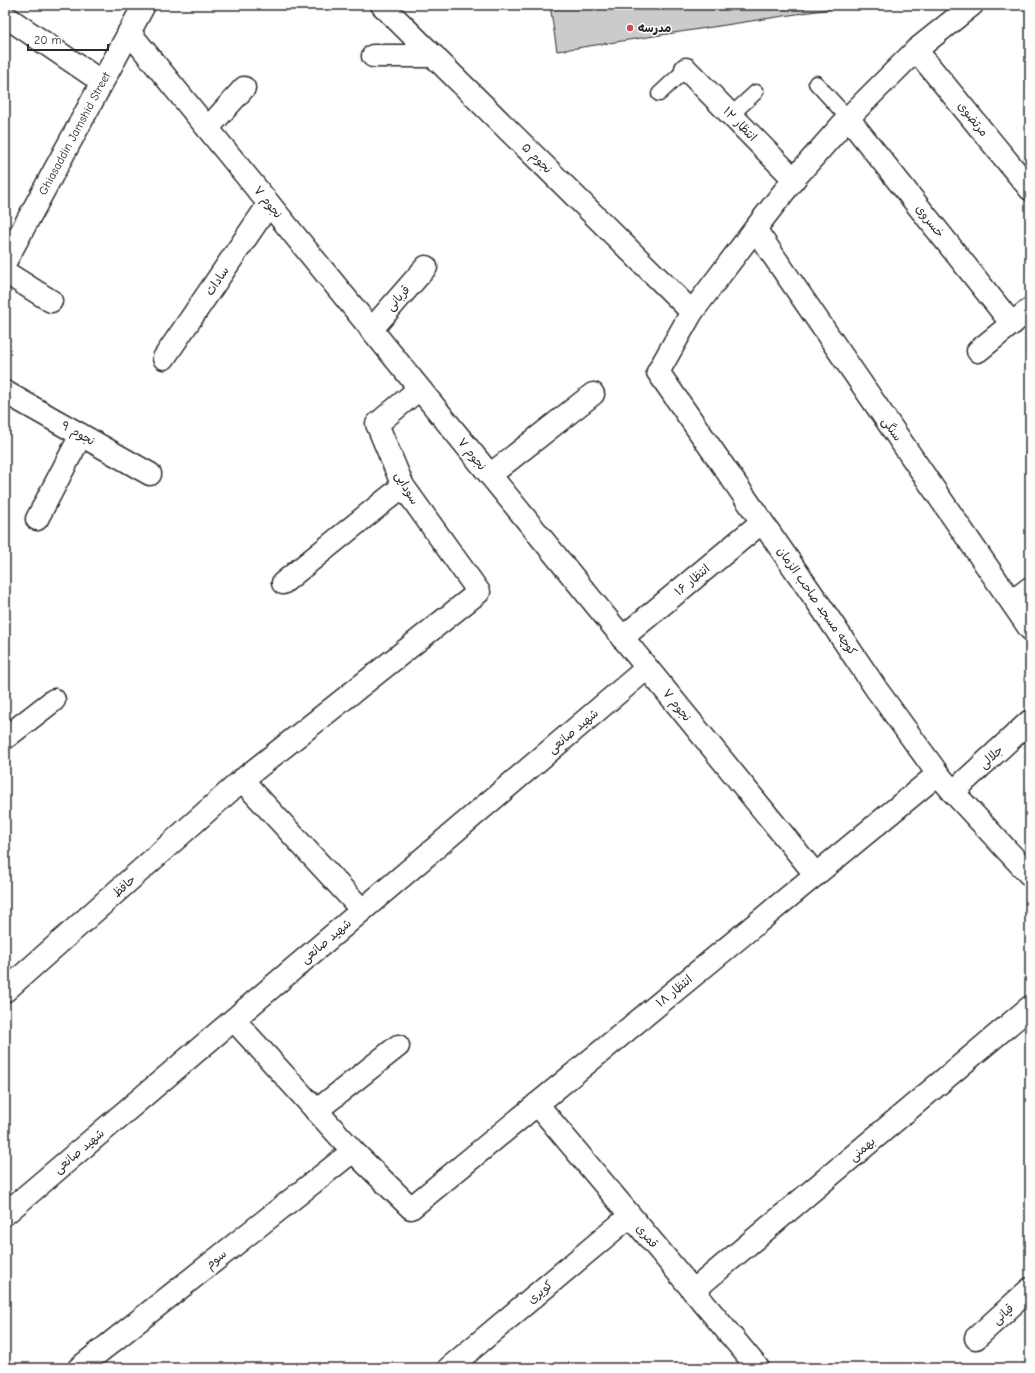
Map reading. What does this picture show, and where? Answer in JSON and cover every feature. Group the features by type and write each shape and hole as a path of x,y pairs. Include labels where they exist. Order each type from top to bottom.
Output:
{"street":[{"name":"Ghiasaddin Jamshid Street","path":"5,262 144,5"},
{"name":"نجوم ۵","path":"382,5 692,312"},
{"path":"692,312 794,179 848,118 916,50 972,5"},
{"path":"5,16 102,82"},
{"name":"نجوم ۷","path":"129,32 816,875"},
{"name":"مرتضوی","path":"916,50 1030,189"},
{"path":"373,56 434,56"},
{"name":"انتظار ۱۲","path":"686,69 794,179"},
{"path":"208,128 244,88"},
{"name":"خسروی","path":"848,118 1012,324"},
{"name":"سادات","path":"164,358 269,204"},
{"name":"سنگی","path":"755,229 1030,629"},
{"name":"قربانی","path":"371,330 426,267"},
{"path":"5,272 51,301"},
{"path":"978,351 1030,309"},
{"name":"کوچه مسجد صاحب الزمان","path":"692,312 658,372 877,690 938,774 1030,875"},
{"name":"سودایی","path":"420,389 377,424 403,486 479,592"},
{"name":"نجوم ۹","path":"5,392 150,474"},
{"path":"490,475 593,394"},
{"path":"37,519 80,435"},
{"path":"283,583 403,486"},
{"name":"انتظار ۱۶","path":"622,638 762,522"},
{"path":"1012,602 1030,588"},
{"name":"حافظ","path":"5,991 242,780 479,592"},
{"name":"شهید صانعی","path":"5,1214 647,668"},
{"path":"5,738 54,700"},
{"name":"جلالی","path":"953,792 1030,721"},
{"name":"انتظار ۱۸","path":"353,1151 411,1208 938,774"},
{"path":"242,780 362,910"},
{"name":"بهمنی","path":"693,1291 1030,1007"},
{"path":"234,1020 353,1151"},
{"path":"316,1111 398,1046"},
{"name":"قمری","path":"537,1104 758,1368"},
{"name":"سوم","path":"79,1368 353,1151"},
{"name":"کویری","path":"449,1368 630,1216"},
{"name":"قپانی","path":"976,1338 1030,1289"}],"lane":[{"path":"659,94 686,69"},
{"path":"816,82 848,118"},
{"path":"731,115 756,92"}],"building":[{"name":"مدرسه","path":"550,5 855,5 557,51"}],"place":[{"name":"مدرسه","path":"630,28"}]}
